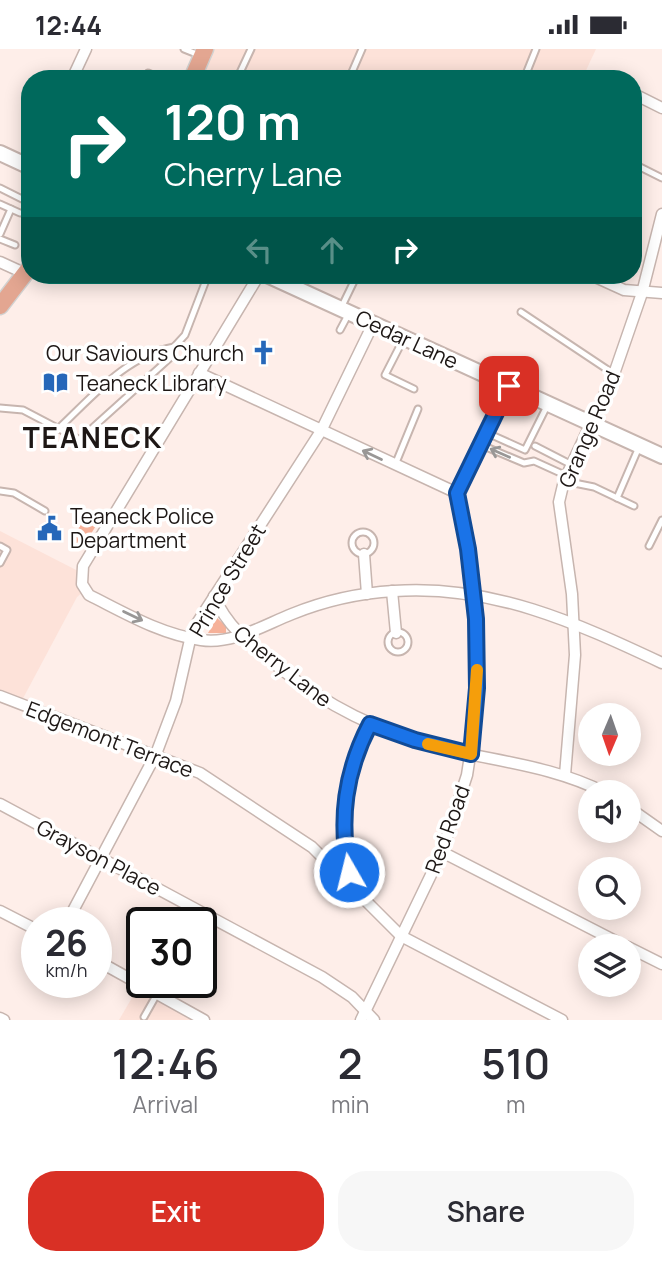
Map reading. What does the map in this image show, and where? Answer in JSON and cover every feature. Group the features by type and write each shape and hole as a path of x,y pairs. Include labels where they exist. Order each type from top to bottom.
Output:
{"main road":[{"path":"196,70 203,53"},
{"path":"0,153 21,163"},
{"path":"1,301 21,277"},
{"name":"Cedar Lane","path":"299,284 344,311 662,456"}],"street":[{"path":"76,70 86,49"},
{"path":"642,98 662,108"},
{"name":"Grange Road","path":"565,775 575,681 573,622 559,502 566,478 614,374 642,293 662,214"},
{"path":"0,262 21,268"},
{"path":"253,284 86,560 82,583 89,594 163,631 204,641 238,635 328,601 367,594 436,590 474,594 573,622 662,663"},
{"path":"607,284 642,293 662,293"},
{"name":"Prince Street","path":"74,907 156,754 176,701 190,638 214,596 321,431 373,324"},
{"path":"199,373 457,493 509,386"},
{"name":"Red Road","path":"360,1020 442,852 461,801 471,754 477,688 474,594 457,493"},
{"path":"364,554 367,594"},
{"path":"392,591 396,633"},
{"name":"Cherry Lane","path":"214,596 238,635 314,696 370,724 415,740 471,754 515,761 578,781"},
{"name":"Edgemont Terrace","path":"0,696 200,773 277,821 321,855 401,936 562,1020"},
{"path":"353,887 344,843 345,796 353,762 370,724"},
{"name":"Grayson Place","path":"0,804 322,977 366,1010 374,1020"},
{"path":"641,816 662,831"},
{"path":"442,852 603,934"},
{"path":"0,911 21,922"},
{"path":"641,954 662,964"},
{"path":"164,998 204,1020"}],"lane":[{"path":"184,49 203,53"},
{"path":"241,70 251,49"},
{"path":"353,70 362,49"},
{"path":"528,70 536,49"},
{"path":"642,168 662,178"},
{"path":"0,188 21,198"},
{"path":"0,204 20,213"},
{"path":"11,209 0,236 15,245"},
{"path":"0,408 23,410 81,441 171,357 174,348 185,335 205,284"},
{"path":"340,330 354,284"},
{"path":"521,312 614,374"},
{"path":"404,338 385,375 414,389"},
{"path":"59,428 124,369 159,350 174,348"},
{"path":"485,432 525,450 548,404"},
{"path":"395,465 418,409"},
{"path":"479,444 524,463 534,461 566,478 594,487 634,506"},
{"path":"535,446 572,465"},
{"path":"617,498 640,446"},
{"path":"0,491 15,493 45,511"},
{"path":"649,545 662,520"},
{"path":"361,532 368,533 374,542 370,551 364,554 356,552 352,546 352,539 361,532"},
{"path":"0,546 7,550 0,563"},
{"path":"144,1017 155,998"}],"shaded area":[{"path":"205,49 596,49 586,70 196,70"},
{"path":"85,517 97,524 83,547 72,540"},
{"path":"0,531 82,573 85,590 77,597 20,704 0,696"},
{"path":"217,618 226,626 226,633 208,633"},
{"path":"132,998 164,998 203,1020 119,1020"}],"slow traffic":[{"path":"428,744 471,754 477,670"}],"place":[{"name":"Our Saviours Church","path":"264,353"},
{"name":"Teaneck Library","path":"56,383"},
{"name":"Teaneck Police Department","path":"50,528"}],"district":[{"name":"TEANECK","path":"93,437"}],"route":[{"path":"349,872 343,834 345,796 353,762 370,724 415,740 471,754 478,653 468,549 457,493 470,461 509,386"}]}
